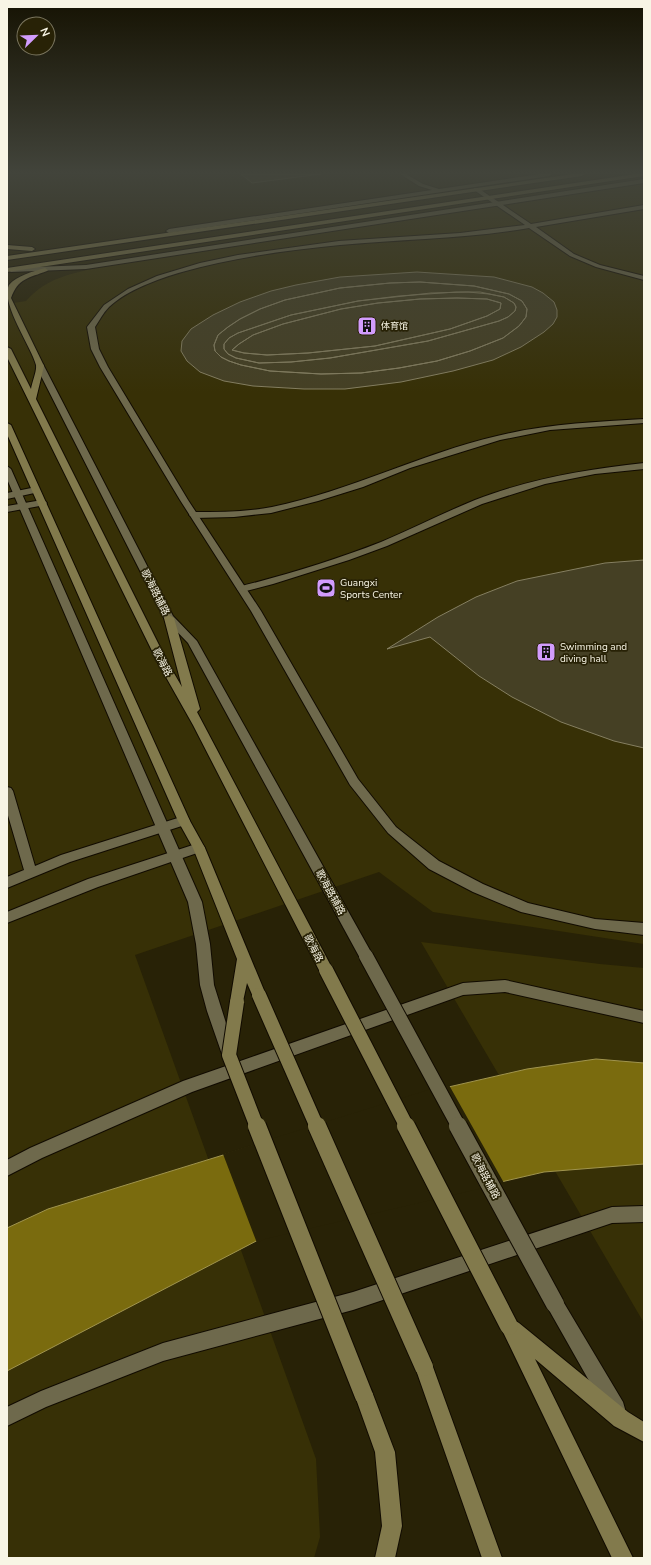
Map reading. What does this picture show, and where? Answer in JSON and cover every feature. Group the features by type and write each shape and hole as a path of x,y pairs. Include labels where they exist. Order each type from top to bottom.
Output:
{"main road":[{"path":"7,247 28,249 58,247"},
{"path":"7,258 82,247"},
{"path":"9,270 162,247"},
{"path":"32,399 40,366 8,298 12,286 19,280 48,268 82,259"},
{"name":"歌海路","path":"7,349 163,663 199,725 509,1326 623,1558"},
{"path":"7,425 184,821 199,848 259,995 424,1367 492,1558"},
{"path":"169,618 199,725"},
{"path":"245,958 229,1055 385,1452 392,1526 385,1558"},
{"path":"509,1326 621,1419 644,1433"}],"street":[{"path":"9,270 86,267 216,247"},
{"path":"310,247 238,257 200,265 159,277 130,290 106,306 91,327 98,357 194,515 256,611 354,782 392,830 434,865 478,888 526,908 595,924 644,929"},
{"path":"560,247 584,261 610,270 644,278"},
{"name":"歌海路辅路","path":"40,366 169,618 192,641 366,956 555,1304 621,1419"},
{"path":"194,515 234,514 271,510 315,499 360,485 414,464 498,438 550,428 644,421"},
{"path":"242,589 346,558 384,544 479,502 528,486 595,471 644,466"},
{"path":"7,469 12,495 23,506 195,902 203,944 207,985 229,1055"},
{"path":"12,495 36,490"},
{"path":"7,509 42,503"},
{"path":"7,791 31,873"},
{"path":"7,883 66,858 184,821"},
{"path":"7,918 93,883 199,848"},
{"path":"7,1168 36,1153 188,1086 463,989 505,986 644,1017"},
{"path":"7,1417 41,1400 163,1352 353,1301 612,1215 644,1214"}],"shaded area":[{"name":"Guangxi Sports Center","path":"221,247 644,247 644,944 433,912 379,872 135,955 316,1459 320,1537 314,1558 7,1558 7,304 26,301 36,291 61,277 113,264"},
{"path":"421,942 644,968 644,1323"},
{"path":"596,1059 644,1063 644,1164 544,1172 264,1237 7,1371 7,1228 48,1209 431,1091 527,1069"}],"pier":[{"path":"449,1085 504,1183 265,1239 257,1243 223,1154 431,1089"}],"building":[{"path":"417,272 494,277 532,287 543,293 554,302 557,310 557,317 553,324 544,332 521,347 493,360 453,371 401,382 345,389 304,389 253,386 224,381 200,372 187,361 181,351 182,341 191,329 213,315 240,302 271,291 340,277","holes":["420,282 474,286 509,294 522,301 527,309 526,317 519,326 503,338 470,351 437,361 361,373 321,374 270,371 241,365 221,357 215,351 214,345 218,335 228,327 260,309 285,300 340,288 390,283"]},
{"path":"420,282 474,286 509,294 522,301 527,309 526,317 519,326 503,338 470,351 437,361 361,373 321,374 270,371 229,361 221,357 215,351 214,345 218,335 240,319 260,309 285,300 340,288 390,283","holes":["480,292 504,297 514,303 516,307 515,311 508,317 499,321 428,341 330,358 291,362 259,363 236,358 228,354 224,349 224,344 229,338 238,333 291,315 358,301 399,296"]},
{"path":"468,292 489,294 504,297 514,303 516,307 515,311 508,317 499,321 428,341 330,358 291,362 259,363 236,358 228,354 224,349 224,344 229,338 238,333 291,315 358,301 431,293","holes":["420,299 487,299 501,303 500,309 487,316 450,329 375,346 308,353 267,355 244,353 232,350 253,335 283,324 341,309 378,303"]},
{"name":"体育馆","path":"420,299 487,299 501,303 500,309 487,316 450,329 375,346 308,353 267,355 244,353 232,350 253,335 283,324 341,309 378,303"},
{"name":"Swimming and diving hall","path":"644,560 644,748 614,741 561,722 512,697 479,676 430,637 387,649 438,617 476,597 517,581 605,563"}],"place":[{"name":"体育馆","path":"367,326"},
{"name":"Guangxi Sports Center","path":"326,588"},
{"name":"Swimming and diving hall","path":"546,652"}]}
